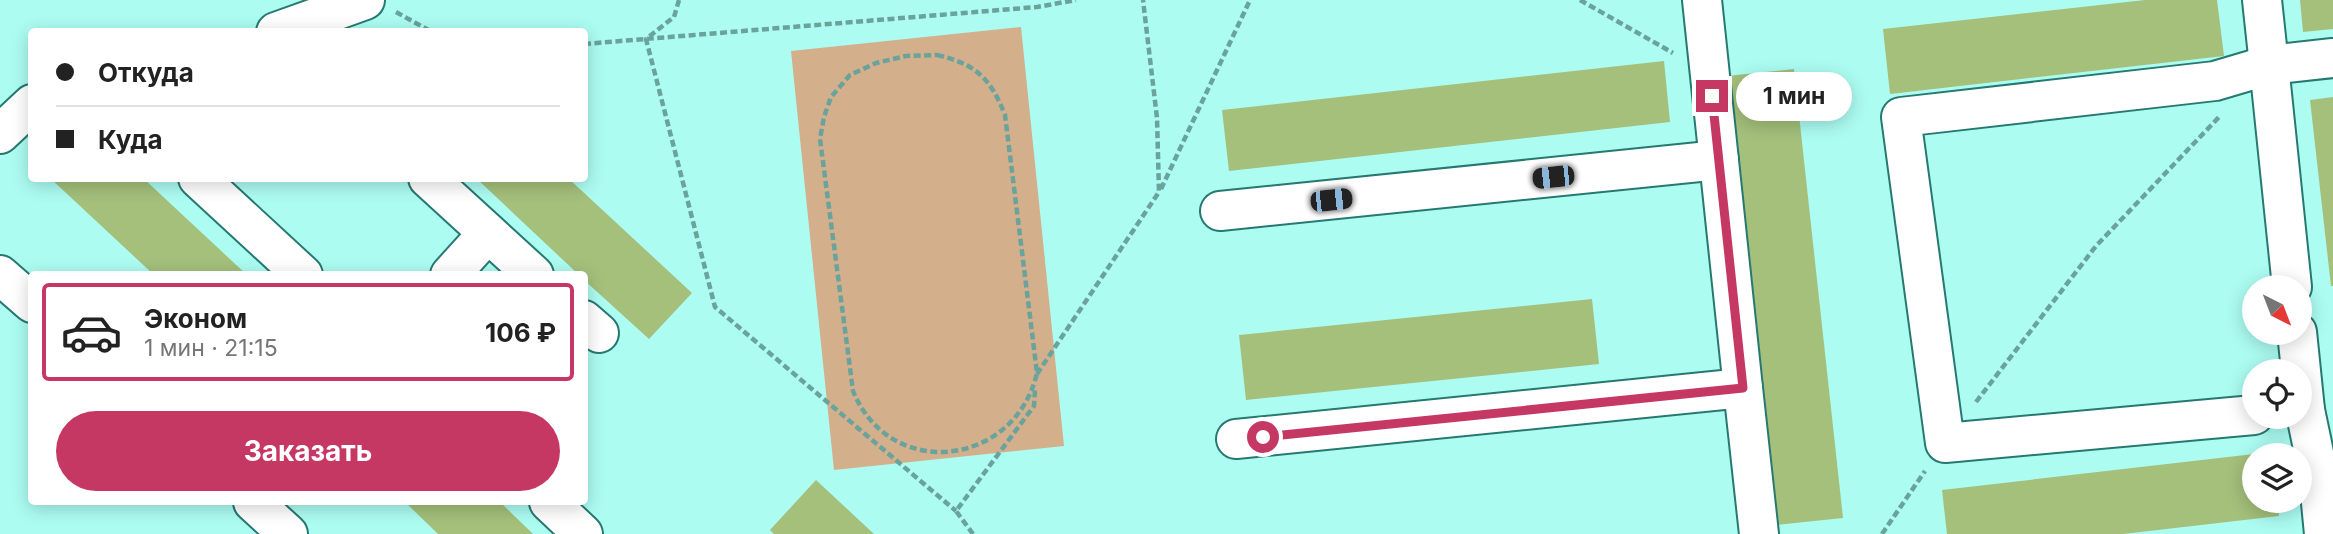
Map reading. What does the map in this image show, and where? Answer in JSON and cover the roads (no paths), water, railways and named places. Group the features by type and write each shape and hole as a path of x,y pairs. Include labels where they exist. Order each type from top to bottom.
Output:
{"street":[{"path":"1702,0 1759,534"},
{"path":"2262,0 2291,275"},
{"path":"290,28 375,3"},
{"path":"2242,416 1945,443 1901,117 2215,81 2269,65 2333,58"},
{"path":"0,134 28,108"},
{"path":"1220,211 1719,159"},
{"path":"202,182 299,271"},
{"path":"432,182 530,271"},
{"path":"454,271 488,233"},
{"path":"0,275 28,300"},
{"path":"1236,439 1743,388"},
{"path":"2309,429 2326,472 2324,534"},
{"path":"256,505 288,534"},
{"path":"552,505 583,534"}]}
